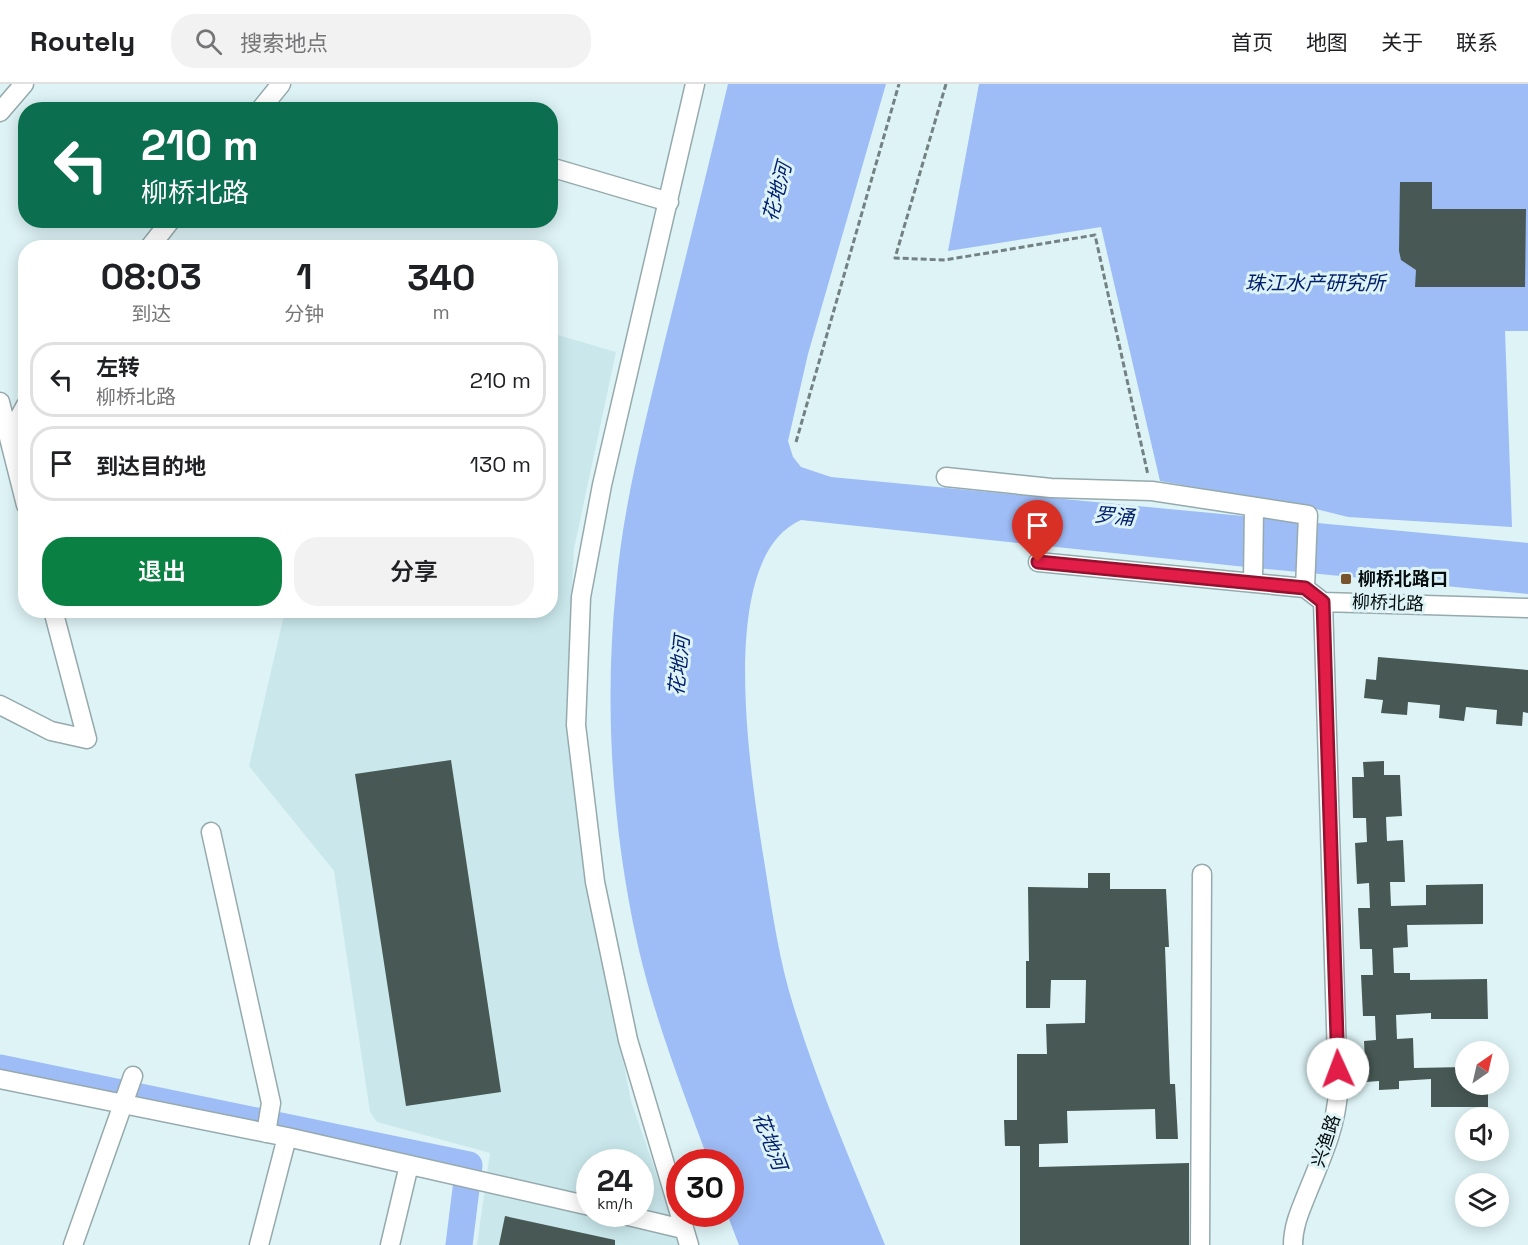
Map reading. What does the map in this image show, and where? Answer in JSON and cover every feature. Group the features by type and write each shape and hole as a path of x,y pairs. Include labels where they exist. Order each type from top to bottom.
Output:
{"street":[{"path":"0,112 24,84"},
{"path":"267,102 281,84"},
{"path":"686,1237 625,1029 595,882 576,725 581,597 602,485 695,84"},
{"path":"558,169 669,202"},
{"path":"155,240 165,228"},
{"path":"0,402 18,473"},
{"path":"9,436 18,420"},
{"path":"946,477 1051,488 1152,491 1308,515 1305,588"},
{"path":"1253,583 1254,507"},
{"path":"1038,562 1305,588 1323,602"},
{"name":"柳桥北路","path":"1323,602 1528,608"},
{"name":"兴渔路","path":"1293,1245 1295,1223 1331,1134 1337,1110 1338,1092 1323,602"},
{"path":"0,705 51,731 87,739 55,618"},
{"path":"211,832 271,1103 266,1133"},
{"path":"1200,1245 1202,874"},
{"path":"73,1245 133,1076"},
{"path":"0,1079 287,1137 576,1203"},
{"path":"260,1245 287,1137"},
{"path":"390,1245 409,1164"},
{"path":"654,1226 686,1237"}],"path":[{"path":"796,442 899,84"},
{"path":"946,84 896,258 945,260 1095,235 1152,491"}],"shaded area":[{"path":"558,335 616,352 574,549 566,716 585,864 631,1101 648,1149 576,1149 576,1227 654,1227 654,1167 666,1202 666,1227 675,1227 681,1245 477,1245 490,1153 377,1122 370,1112 334,871 249,766 283,618 558,618"}],"water":[{"path":"728,84 886,84 808,354 788,441 793,457 801,467 831,477 1528,543 1528,594 801,520 774,542 757,576 748,621 745,670 751,771 762,848 780,956 789,991 810,1056 885,1245 739,1245 732,1227 744,1227 744,1149 704,1149 661,1028 645,974 629,902 616,813 611,723 612,633 619,557 642,437"},
{"name":"珠江水产研究所","path":"979,84 1528,84 1528,331 1505,331 1512,527 1348,517 1312,508 1160,481 1101,227 948,251"}],"building":[{"path":"1400,182 1432,182 1432,209 1526,209 1525,287 1415,287 1416,270 1401,260 1399,251"},
{"path":"1378,657 1528,670 1528,713 1523,712 1522,726 1496,724 1497,710 1466,707 1464,721 1439,718 1440,705 1408,702 1407,715 1381,713 1383,700 1364,698 1366,679 1376,680"},
{"path":"451,760 501,1092 406,1106 355,774"},
{"path":"1384,761 1384,775 1400,775 1402,816 1386,817 1387,841 1403,840 1405,882 1390,882 1391,906 1426,905 1426,885 1483,884 1483,924 1407,925 1408,947 1393,948 1394,973 1410,973 1410,980 1487,979 1488,1019 1431,1019 1431,1013 1396,1015 1397,1039 1413,1038 1414,1068 1455,1067 1455,1095 1488,1095 1488,1107 1431,1107 1431,1079 1399,1081 1399,1089 1379,1090 1379,1081 1366,1082 1364,1041 1376,1040 1375,1016 1363,1016 1361,975 1373,975 1372,949 1360,949 1358,908 1370,908 1369,883 1357,884 1355,843 1367,842 1366,818 1353,818 1352,777 1364,777 1363,762"},
{"path":"1088,873 1110,873 1110,889 1166,889 1169,947 1165,947 1170,1084 1175,1084 1178,1139 1156,1139 1155,1109 1067,1111 1068,1143 1039,1144 1039,1167 1189,1163 1189,1245 1020,1245 1020,1146 1005,1146 1004,1120 1017,1120 1017,1054 1047,1054 1046,1024 1085,1023 1086,980 1051,980 1050,1008 1026,1008 1026,961 1029,961 1028,887 1088,888"},
{"path":"505,1216 615,1240 615,1245 499,1245"}],"waterway":[{"path":"0,1068 469,1165 459,1245"}],"place":[{"name":"柳桥北路口","path":"1346,579"}],"route":[{"path":"1038,562 1305,588 1323,602 1322,631 1338,1069"}],"water label":[{"name":"花地河","path":"777,192"},
{"name":"罗涌","path":"1114,516"},
{"name":"花地河","path":"679,666"},
{"name":"花地河","path":"770,1141"}]}
